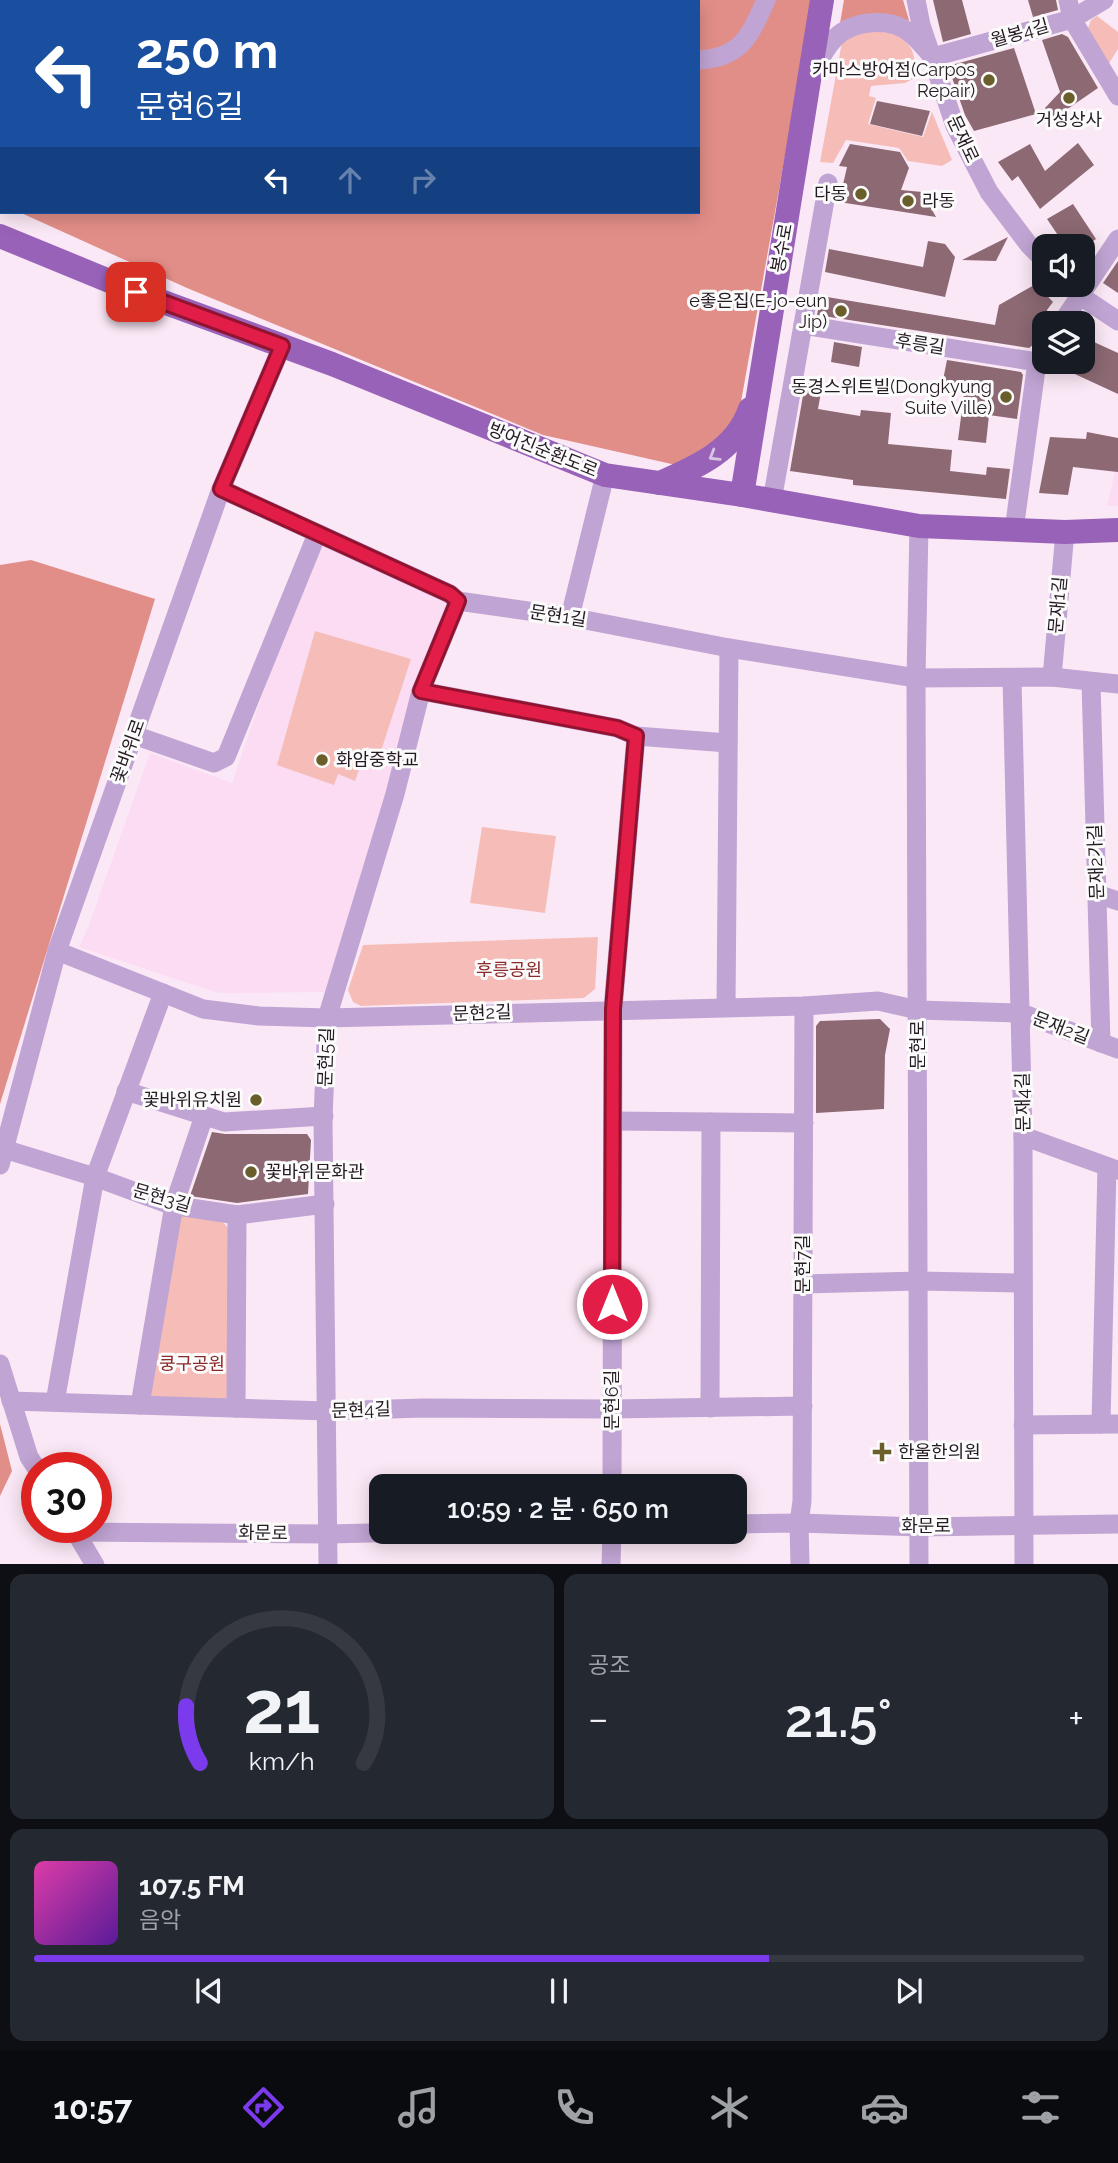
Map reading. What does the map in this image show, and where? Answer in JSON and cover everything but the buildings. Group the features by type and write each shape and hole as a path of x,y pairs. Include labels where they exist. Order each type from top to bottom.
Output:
{"main road":[{"name":"봉수로","path":"742,495 822,0"},
{"name":"방어진순환도로","path":"0,236 136,292 332,364 605,475 742,495 919,526 1065,532 1118,530"},
{"path":"660,483 688,471 724,450 746,422 760,379"}],"street":[{"path":"700,60 719,59 737,48 753,31 766,0"},
{"name":"문재로","path":"916,0 921,25 955,126 989,192 1032,248"},
{"name":"월봉4길","path":"933,57 1070,9 1104,0"},
{"path":"1070,9 1118,96"},
{"path":"806,94 822,55 837,36 869,22 891,23 910,33 933,57"},
{"path":"772,501 828,183"},
{"path":"1095,266 1118,239"},
{"path":"1084,297 1118,321"},
{"name":"후릉길","path":"803,325 1032,355"},
{"name":"꽃바위로","path":"2,1157 57,951 221,489 282,346"},
{"name":"후릉길","path":"1014,530 1038,374"},
{"path":"570,617 605,475"},
{"name":"문현1길","path":"221,489 450,594 458,601 570,617 729,648 916,678"},
{"name":"문현로","path":"919,526 916,678 919,1564"},
{"name":"문재1길","path":"1052,677 1065,532"},
{"path":"134,735 214,762 226,757 317,534"},
{"name":"문현5길","path":"328,1564 324,1116 327,1018 395,794 421,691 458,601"},
{"path":"726,1007 729,648"},
{"path":"916,678 1052,677 1118,684"},
{"name":"문재4길","path":"1012,679 1023,1136 1024,1564"},
{"name":"문재2가길","path":"1091,681 1097,894 1110,1046"},
{"path":"421,691 617,728 636,736 728,743"},
{"name":"문현6길","path":"612,1474 613,1009 636,736"},
{"path":"1097,894 1118,901"},
{"name":"문현2길","path":"57,951 203,1009 259,1016 327,1018 804,1006 878,1001 918,1010"},
{"path":"55,1402 95,1177 163,993"},
{"name":"문현7길","path":"800,1564 804,1006"},
{"name":"문재2길","path":"918,1010 1021,1013 1110,1046"},
{"path":"127,1091 224,1122 324,1116"},
{"path":"140,1405 174,1205 204,1116"},
{"path":"613,1121 804,1123"},
{"path":"710,1408 711,1122"},
{"path":"1023,1136 1113,1169 1110,1424 1023,1425"},
{"name":"문현3길","path":"2,1157 95,1177 174,1205 237,1215 325,1204"},
{"path":"236,1408 237,1215"},
{"path":"803,1284 919,1280 1023,1283"},
{"path":"0,1364 27,1452"},
{"name":"문현4길","path":"11,1401 328,1411 803,1406"},
{"name":"화문로","path":"747,1524 799,1522 920,1527 1118,1524"},
{"name":"화문로","path":"112,1531 369,1533"},
{"path":"82,1543 95,1564"},
{"path":"611,1564 612,1544"}],"shaded area":[{"path":"700,0 813,0 737,424 714,453 676,465 543,435 187,288 23,214 700,214"},
{"path":"844,0 903,0 909,20 906,23 839,29"},
{"path":"1087,432 1118,438 1118,506 1107,506 1115,472 1080,468"},
{"name":"화암중학교","path":"316,538 454,595 332,992 218,993 79,947 150,753 232,783"},
{"path":"31,560 155,599 0,1104 0,565"},
{"path":"0,1424 12,1471 0,1496"}],"green space":[{"path":"1097,16 1118,32 1118,49 1106,68 1087,31 1091,20"},
{"path":"863,30 901,34 912,50 919,76 905,83 871,86 869,96 876,98 868,124 923,137 932,112 952,160 942,166 908,161 899,148 846,140 833,163 820,162 842,42"},
{"path":"315,631 411,659 381,751 367,747 355,781 338,774 334,785 277,765"},
{"path":"482,827 556,836 545,913 470,903"},
{"name":"후릉공원","path":"598,937 595,989 584,998 361,1006 353,1002 348,990 363,945"},
{"name":"쿵구공원","path":"181,1214 220,1219 228,1228 230,1395 220,1403 160,1403 149,1395"}],"place":[{"name":"카마스방어점(Carpos Repair)","path":"989,80"},
{"name":"거성상사","path":"1069,98"},
{"name":"다동","path":"861,194"},
{"name":"라동","path":"908,201"},
{"name":"e좋은집(E-jo-eun Jip)","path":"841,311"},
{"name":"동경스위트빌(Dongkyung Suite Ville)","path":"1006,397"},
{"name":"화암중학교","path":"322,760"},
{"name":"꽃바위유치원","path":"256,1100"},
{"name":"꽃바위문화관","path":"251,1172"},
{"name":"한울한의원","path":"882,1452"}],"route":[{"path":"136,292 282,346 221,489 450,594 458,601 421,691 617,728 636,736 613,1009 612,1304"}]}
